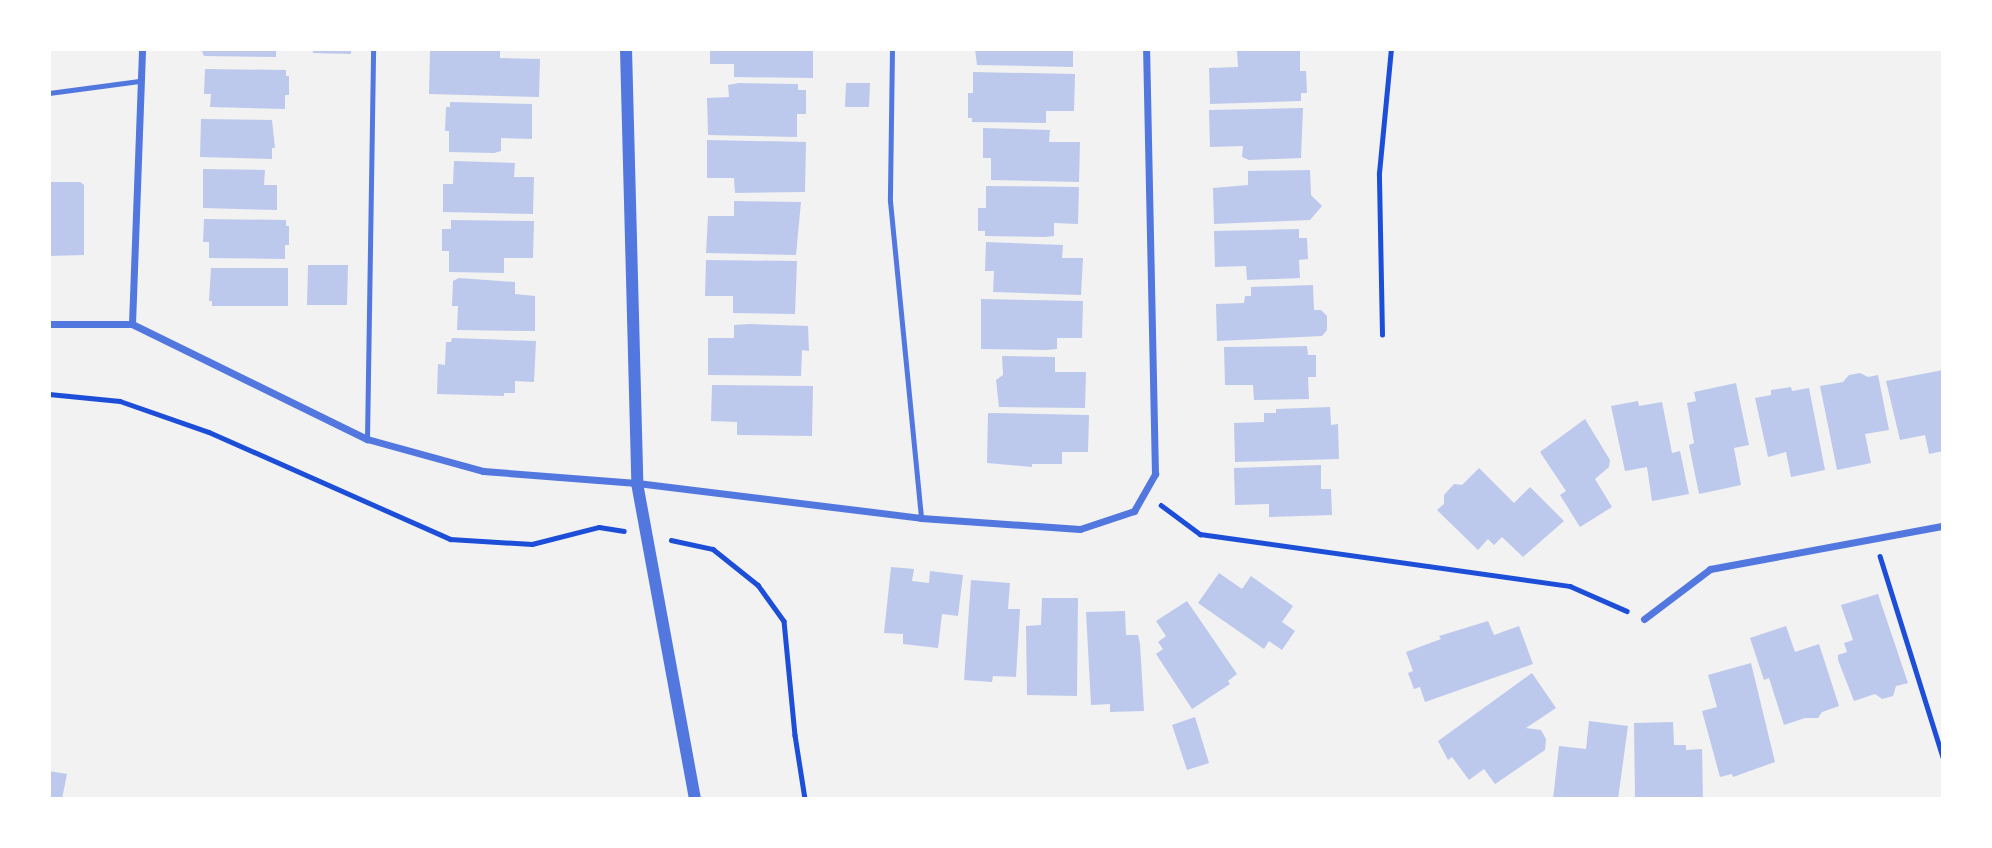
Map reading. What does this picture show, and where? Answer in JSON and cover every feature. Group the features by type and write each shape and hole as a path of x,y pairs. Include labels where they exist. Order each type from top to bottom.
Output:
{"street":[{"path":"132,324 142,49"},
{"path":"625,49 637,483 695,799"},
{"path":"49,324 132,324 367,439 483,471 637,483 921,518 1080,529 1134,510 1155,474 1146,49"},
{"path":"1644,619 1710,569 1943,526"}],"lane":[{"path":"367,439 373,49"},
{"path":"892,49 890,201 921,518"},
{"path":"49,93 139,81"}],"path":[{"path":"1382,335 1380,173 1391,49"},
{"path":"49,394 120,401 209,432 450,539 532,544 599,527 713,549 758,584 784,621 795,736 805,799"},
{"path":"1144,493 1200,534 1570,586 1644,619"},
{"path":"1875,539 1943,757"}],"building":[{"path":"201,49 276,49 276,57 204,56"},
{"path":"313,49 351,49 351,54 313,53"},
{"path":"500,49 500,58 540,59 539,97 429,94 430,51"},
{"path":"710,49 813,49 813,78 734,77 734,64 710,64"},
{"path":"975,49 1073,49 1073,67 977,65"},
{"path":"1300,49 1300,71 1306,71 1307,93 1301,93 1301,101 1210,104 1209,68 1238,67 1237,51"},
{"path":"205,69 286,70 286,76 289,76 289,95 285,95 285,109 210,107 211,94 204,94"},
{"path":"973,72 1075,74 1074,111 1046,111 1046,123 972,122 972,118 968,118 968,93 973,93"},
{"path":"846,83 870,83 869,107 845,107"},
{"path":"798,84 798,90 806,90 806,114 797,114 797,137 708,135 707,98 729,97 728,85"},
{"path":"450,102 532,104 532,139 501,138 501,151 494,153 449,152 449,131 445,131 446,107 450,107"},
{"path":"1303,108 1301,158 1249,160 1242,157 1243,146 1210,147 1209,110"},
{"path":"201,119 272,120 275,148 272,148 272,159 200,157"},
{"path":"983,128 1050,130 1049,142 1080,142 1079,182 991,180 991,158 983,158"},
{"path":"707,140 806,142 805,192 735,193 734,178 707,178"},
{"path":"454,161 515,163 514,177 534,177 533,214 443,212 443,184 453,184"},
{"path":"203,169 265,170 264,185 277,185 277,210 203,208"},
{"path":"1310,170 1311,195 1322,206 1310,220 1214,224 1213,188 1248,185 1248,171"},
{"path":"50,182 80,182 84,185 84,255 49,256"},
{"path":"986,186 1079,187 1078,224 1054,223 1054,236 985,236 985,231 978,231 978,208 986,208"},
{"path":"734,201 801,202 796,255 706,253 708,216 734,216"},
{"path":"204,219 286,220 286,226 289,226 289,245 285,245 285,259 209,258 209,242 203,242"},
{"path":"451,220 534,221 533,258 504,258 504,273 449,272 449,251 442,251 442,229 451,229"},
{"path":"1299,229 1299,238 1307,238 1308,259 1299,260 1300,278 1247,280 1246,266 1215,267 1214,231"},
{"path":"986,242 1063,245 1062,258 1083,258 1081,295 993,292 994,271 985,271"},
{"path":"706,260 797,261 795,314 733,313 733,296 705,296"},
{"path":"308,265 348,265 347,305 307,305"},
{"path":"211,268 288,268 288,306 212,306 212,301 209,301"},
{"path":"459,278 515,282 515,294 535,296 535,331 457,330 458,306 452,306 453,281"},
{"path":"1313,285 1314,310 1321,310 1327,316 1327,330 1322,336 1217,341 1216,304 1244,303 1245,296 1251,296 1251,287"},
{"path":"981,299 1083,301 1082,338 1057,338 1057,349 981,349"},
{"path":"734,325 808,326 809,351 802,350 801,376 708,375 708,338 734,338"},
{"path":"452,338 536,341 534,382 515,381 515,393 504,393 504,396 437,394 438,364 445,365 446,342 451,342"},
{"path":"1307,346 1308,355 1316,355 1316,377 1308,377 1309,399 1254,400 1253,385 1225,385 1224,347"},
{"path":"1002,356 1055,357 1055,372 1086,372 1085,408 999,407 996,380 1003,375"},
{"path":"1943,370 1943,451 1929,454 1925,435 1900,440 1886,381"},
{"path":"1860,373 1868,377 1878,375 1889,430 1865,434 1871,463 1837,470 1820,386 1843,382 1849,375"},
{"path":"1736,383 1749,445 1734,448 1741,485 1699,494 1689,445 1694,443 1687,403 1696,401 1694,392"},
{"path":"712,385 813,386 812,436 737,435 737,422 711,421"},
{"path":"1791,387 1792,391 1809,388 1825,470 1791,477 1786,452 1768,457 1755,398 1771,395 1771,390"},
{"path":"1638,401 1639,406 1662,402 1672,453 1680,451 1689,494 1652,501 1647,467 1625,471 1611,406"},
{"path":"1330,407 1331,425 1338,424 1339,459 1235,462 1234,423 1264,422 1264,413 1276,413 1276,409"},
{"path":"988,413 1089,415 1088,452 1062,452 1062,464 1032,464 1032,467 987,463"},
{"path":"1585,419 1610,460 1609,467 1595,479 1612,507 1580,527 1560,495 1566,491 1540,452"},
{"path":"1321,465 1321,489 1331,489 1332,515 1269,517 1269,504 1235,505 1234,468"},
{"path":"1479,468 1514,503 1530,487 1564,521 1523,557 1502,537 1494,545 1488,539 1478,550 1437,510 1444,504 1444,495 1454,484 1462,485"},
{"path":"891,567 914,569 912,581 929,583 930,571 963,575 958,616 942,614 938,648 903,644 903,634 884,633"},
{"path":"1219,573 1242,589 1251,576 1293,606 1282,622 1295,631 1282,650 1269,641 1264,649 1198,603"},
{"path":"971,580 1010,583 1008,609 1020,609 1016,677 993,676 992,682 964,680"},
{"path":"1878,594 1908,683 1896,686 1893,696 1882,699 1875,694 1854,701 1838,660 1838,655 1847,652 1844,643 1853,640 1841,605"},
{"path":"1042,598 1078,598 1077,696 1027,695 1026,626 1041,625"},
{"path":"1187,601 1237,674 1228,681 1230,684 1192,709 1156,654 1163,649 1158,642 1166,636 1156,621"},
{"path":"1125,611 1126,635 1138,635 1140,644 1144,711 1110,712 1110,704 1091,705 1086,612"},
{"path":"1488,621 1494,635 1519,626 1533,664 1425,702 1420,687 1414,689 1408,673 1413,671 1406,652 1441,639 1439,636"},
{"path":"1786,626 1795,652 1819,644 1839,706 1822,712 1818,718 1805,718 1784,725 1769,678 1764,680 1750,638"},
{"path":"1751,663 1775,762 1733,777 1732,774 1720,777 1702,711 1717,707 1708,675"},
{"path":"1532,673 1556,708 1526,728 1541,730 1546,739 1545,750 1495,784 1484,769 1469,780 1452,757 1448,760 1438,741"},
{"path":"1195,717 1209,763 1187,770 1172,725"},
{"path":"1589,721 1628,726 1618,799 1553,799 1559,746 1586,749"},
{"path":"1673,722 1674,745 1686,745 1686,750 1702,749 1703,799 1635,799 1634,723"},
{"path":"49,771 67,774 62,799 49,799"}]}
